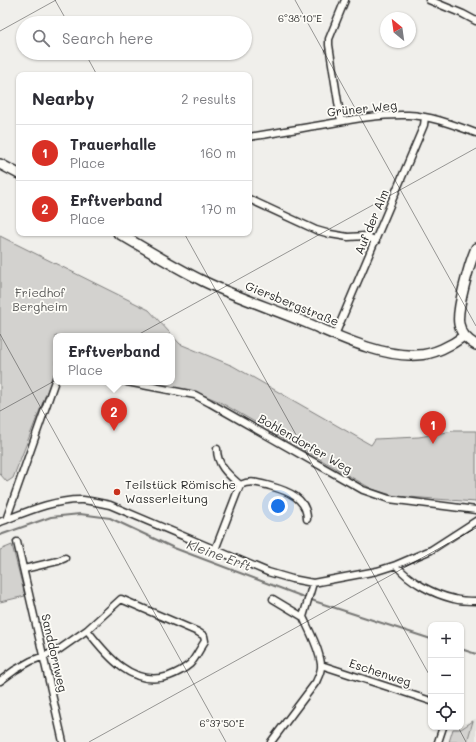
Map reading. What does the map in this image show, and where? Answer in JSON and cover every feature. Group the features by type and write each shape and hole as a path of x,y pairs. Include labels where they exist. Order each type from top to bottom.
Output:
{"street":[{"path":"341,121 329,39 345,0"},
{"path":"429,0 476,21"},
{"name":"Grüner Weg","path":"252,136 341,121 389,115 425,117 476,133"},
{"name":"Auf der Alm","path":"336,335 424,125 425,117"},
{"path":"0,164 16,172"},
{"path":"252,199 316,230 348,237 366,236 376,241"},
{"name":"Giersbergstraße","path":"123,236 205,282 367,346 392,353 418,355 430,353 455,343 464,336"},
{"path":"476,248 471,260 458,322 460,330 464,336 470,342 476,344"},
{"path":"3,521 53,385"},
{"name":"Bohlendorfer Weg","path":"143,385 195,395 376,496 388,499 476,510"},
{"path":"217,449 217,455 220,463 227,474 240,485"},
{"path":"240,485 253,482 293,494 304,505 307,512 307,519"},
{"path":"215,550 240,485"},
{"path":"3,521 52,504 69,500 84,500 110,505 268,572 313,584 377,571 396,565 431,550 476,521"},
{"name":"Sanddornweg","path":"18,542 63,742"},
{"path":"24,569 65,558"},
{"path":"396,565 413,580 431,590 455,599 476,601"},
{"path":"303,617 313,584"},
{"path":"0,681 31,661 57,651 87,630 121,599 198,632 204,636 205,640 191,663 178,673 158,679 139,677 129,673 120,666 87,630"},
{"path":"271,742 316,682 320,673 321,665 315,643 303,617 273,599"},
{"name":"Eschenweg","path":"321,665 428,701"},
{"path":"438,742 442,730"}],"shaded area":[{"path":"476,719 476,742 449,742 453,730 464,730 464,724"}],"green space":[{"name":"Friedhof Bergheim","path":"0,236 149,310 170,333 53,333 53,377 13,478 7,482 0,474"},
{"name":"Friedhof Bergheim","path":"175,339 180,344 233,366 371,445 375,439 419,437 453,431 476,431 476,502 395,496 372,489 218,401 201,394 148,385 175,385"},
{"path":"12,545 25,596 0,602 0,550"},
{"path":"473,721 467,742 449,742 453,730 464,730 464,727"}],"waterway":[{"name":"Kleine Erft","path":"0,535 51,517 80,514 110,518 174,548 317,602 428,638"},
{"name":"Kleine Erft","path":"464,650 476,654"}],"place":[{"name":"Erftverband","path":"114,431"},
{"name":"Trauerhalle","path":"433,444"},
{"name":"Teilstück Römische Wasserleitung","path":"117,492"}]}
